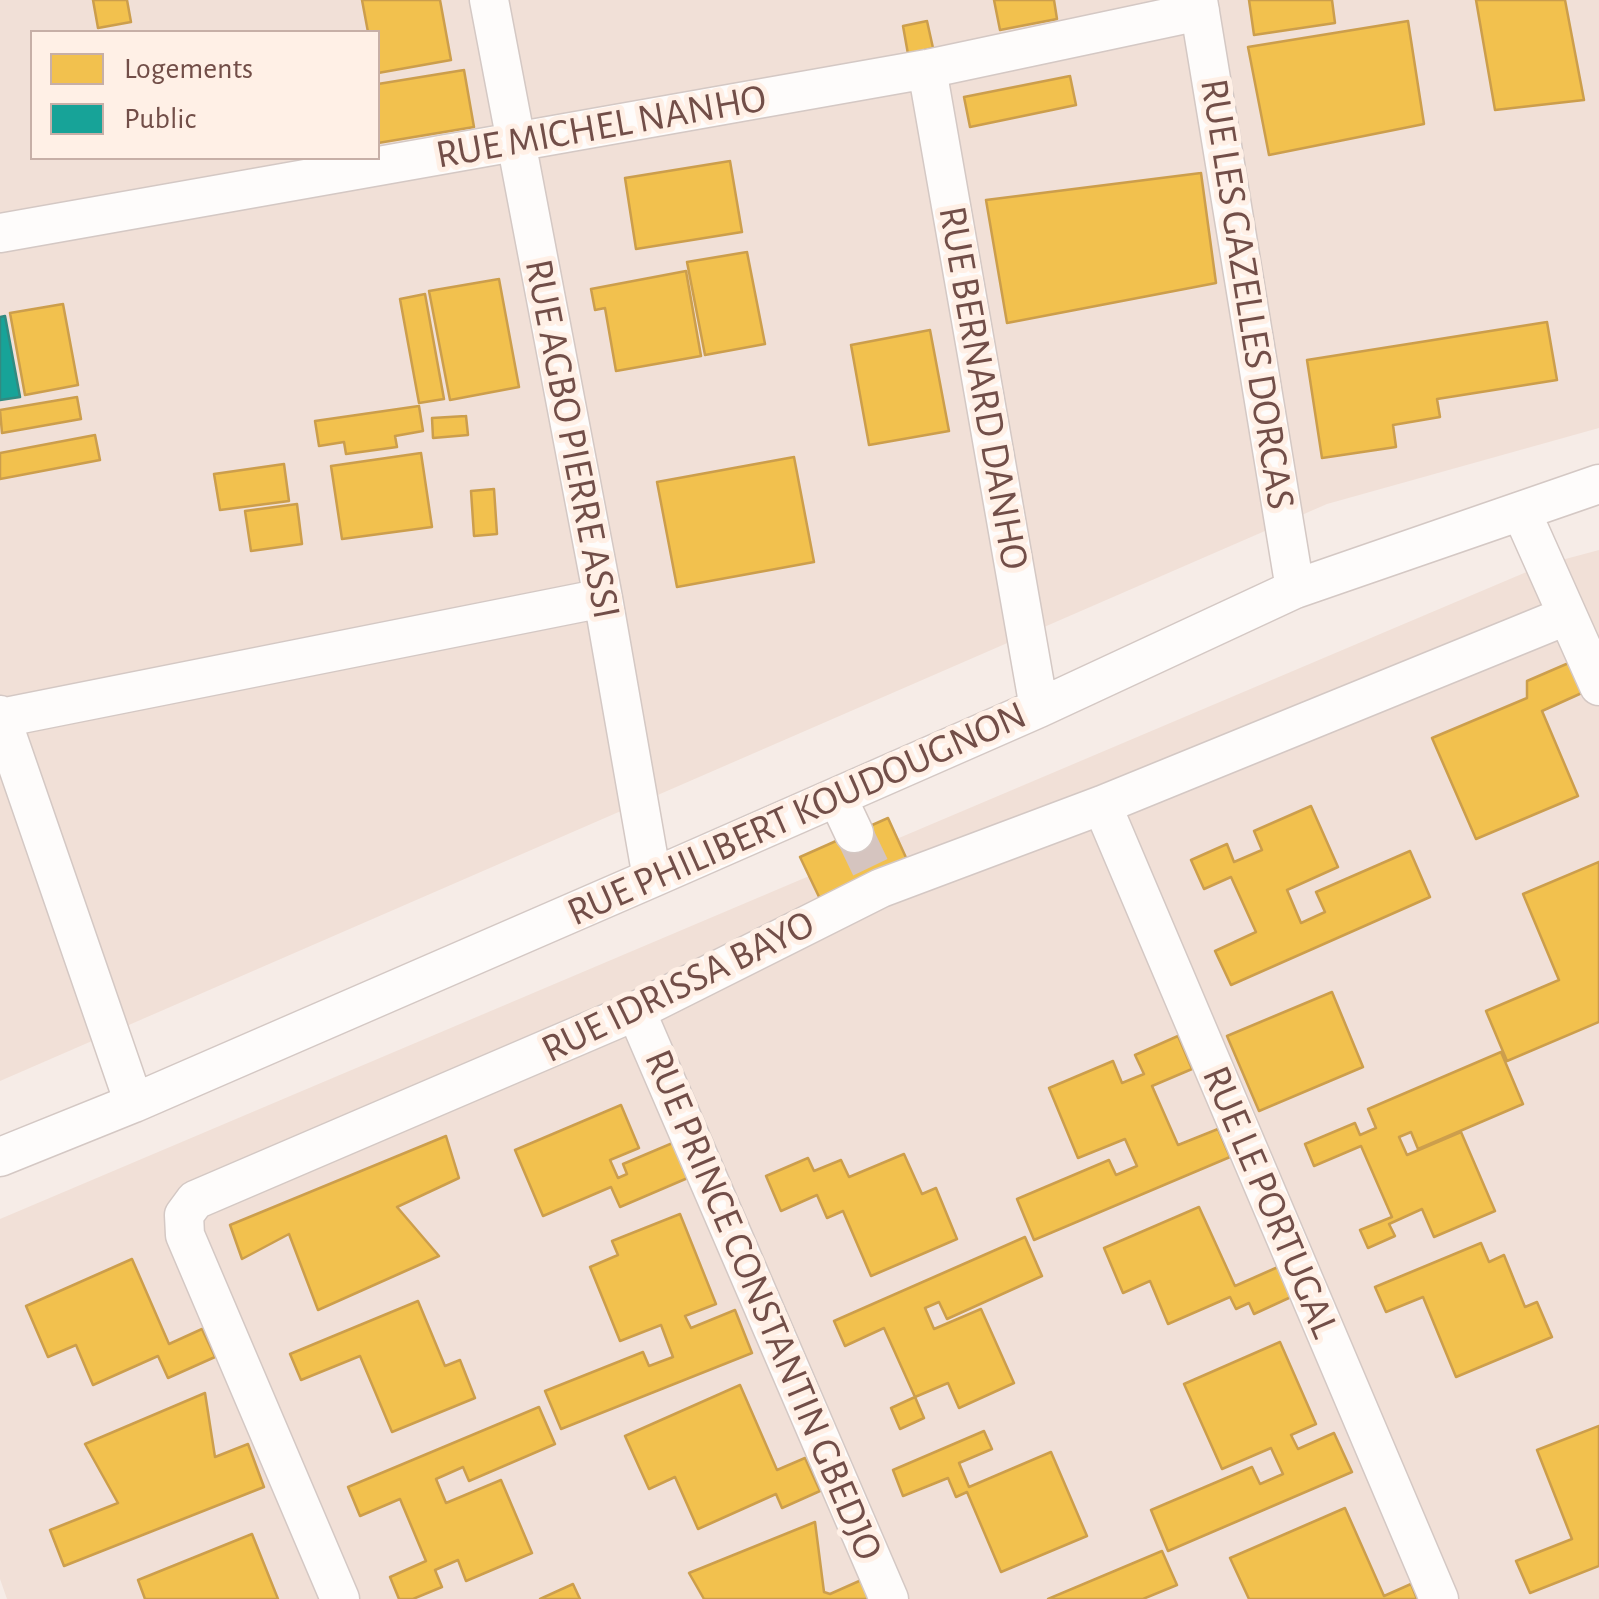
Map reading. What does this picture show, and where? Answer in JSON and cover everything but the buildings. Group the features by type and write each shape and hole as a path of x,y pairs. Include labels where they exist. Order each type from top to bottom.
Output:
{"street":[{"name":"RUE AGBO PIERRE ASSI","path":"489,0 652,878"},
{"name":"RUE MICHEL NANHO","path":"0,233 927,68 1200,6"},
{"name":"RUE LES GAZELLES DORCAS","path":"1200,6 1295,588"},
{"name":"RUE BERNARD DANHO","path":"927,68 1039,708"},
{"name":"RUE PHILIBERT KOUDOUGNON","path":"0,1157 134,1104 837,797 1295,588 1599,484"},
{"path":"1521,510 1599,686"},
{"path":"134,1104 1,717 603,598"},
{"name":"RUE IDRISSA BAYO","path":"340,1599 185,1235 182,1225 188,1206 195,1200 636,1011 878,882 1102,805 1566,616"},
{"path":"837,797 854,833"},
{"name":"RUE LE PORTUGAL","path":"1102,805 1438,1599"},
{"name":"RUE PRINCE CONSTANTIN GBEDJO","path":"636,1011 889,1599"}],"shaded area":[{"path":"0,0 1599,0 1599,428 1327,504 0,1081"},
{"path":"1599,550 1599,1599 7,1599 0,1579 0,1219 1543,565"}],"tunnel":[{"path":"854,833 875,877"}]}
